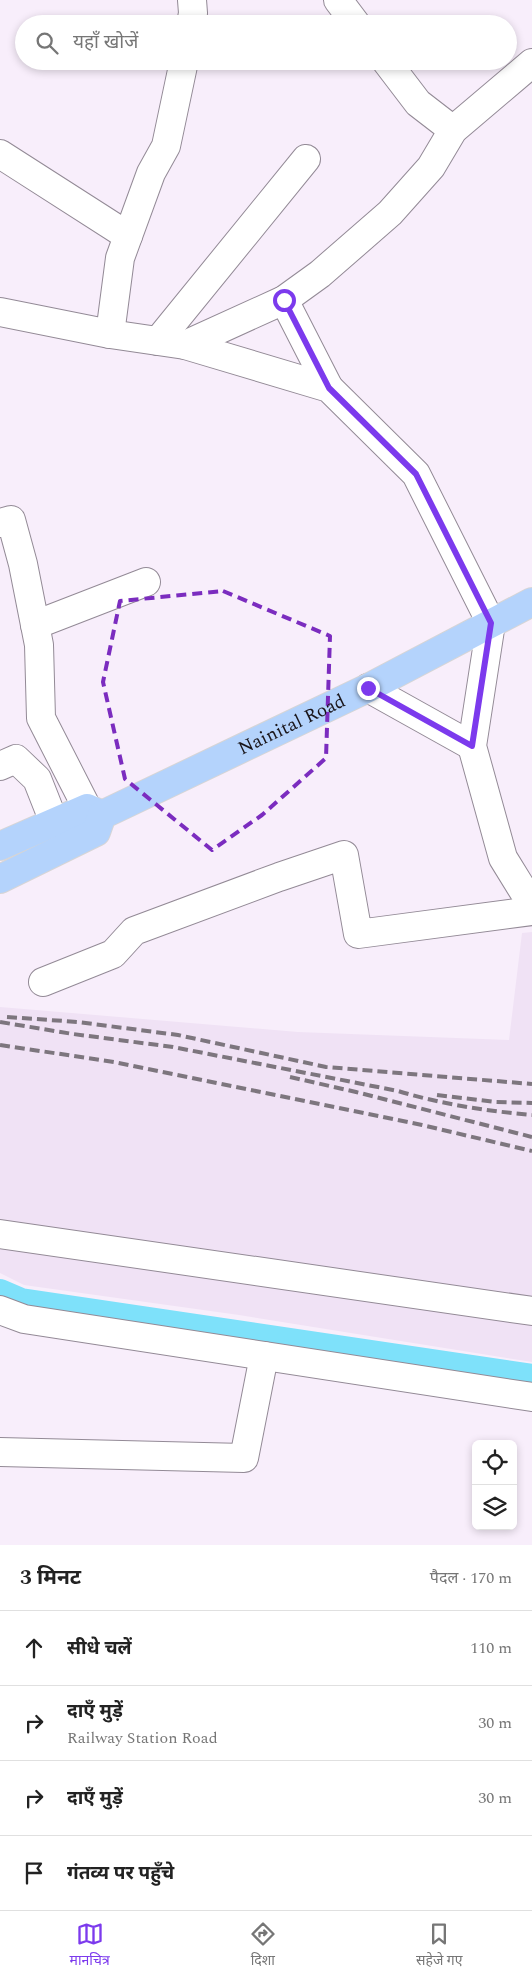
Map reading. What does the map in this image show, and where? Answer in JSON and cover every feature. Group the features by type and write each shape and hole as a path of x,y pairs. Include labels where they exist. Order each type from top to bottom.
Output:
{"highway":[{"name":"Nainital Road","path":"0,846 54,822 94,811 368,688 532,602"},
{"path":"0,879 96,832 94,811"}],"street":[{"path":"192,0 194,15"},
{"path":"338,0 349,15"},
{"path":"185,345 284,300 320,274 390,213 431,167 453,130 532,63"},
{"path":"110,334 120,258 151,173 166,146 182,70"},
{"path":"393,70 418,102 453,130"},
{"path":"0,154 128,236"},
{"path":"158,341 306,159"},
{"path":"284,300 329,388 416,474 491,623 472,746 503,858 532,905"},
{"path":"0,312 110,334 185,345 329,388"},
{"path":"0,522 11,520 23,564 39,645 41,718 94,811"},
{"path":"35,625 146,582"},
{"path":"368,688 472,746"},
{"path":"0,766 16,759 37,779 54,822"},
{"path":"42,982 113,954 134,931 344,855 358,934 532,911"},
{"path":"0,1234 532,1311"},
{"path":"0,1310 24,1319 532,1397"},
{"path":"0,1452 244,1458 264,1356"}],"highlighted area":[{"path":"223,591 330,636 326,758 262,815 212,850 125,779 103,682 120,601"}],"shaded area":[{"path":"532,932 532,1362 239,1315 24,1285 0,1273 0,1007 298,1032 509,1040 522,933"}],"waterway":[{"path":"0,1292 21,1301 532,1377"}],"railway":[{"path":"7,1017 78,1022 178,1035 326,1067 532,1084"},
{"path":"0,1022 173,1047 398,1091 447,1103 532,1115"},
{"path":"0,1045 114,1062 422,1125 532,1151"},
{"path":"290,1077 532,1137"},
{"path":"437,1095 496,1102 532,1103"}],"route":[{"path":"284,300 329,388 416,474 491,623 472,746 368,688"}]}
